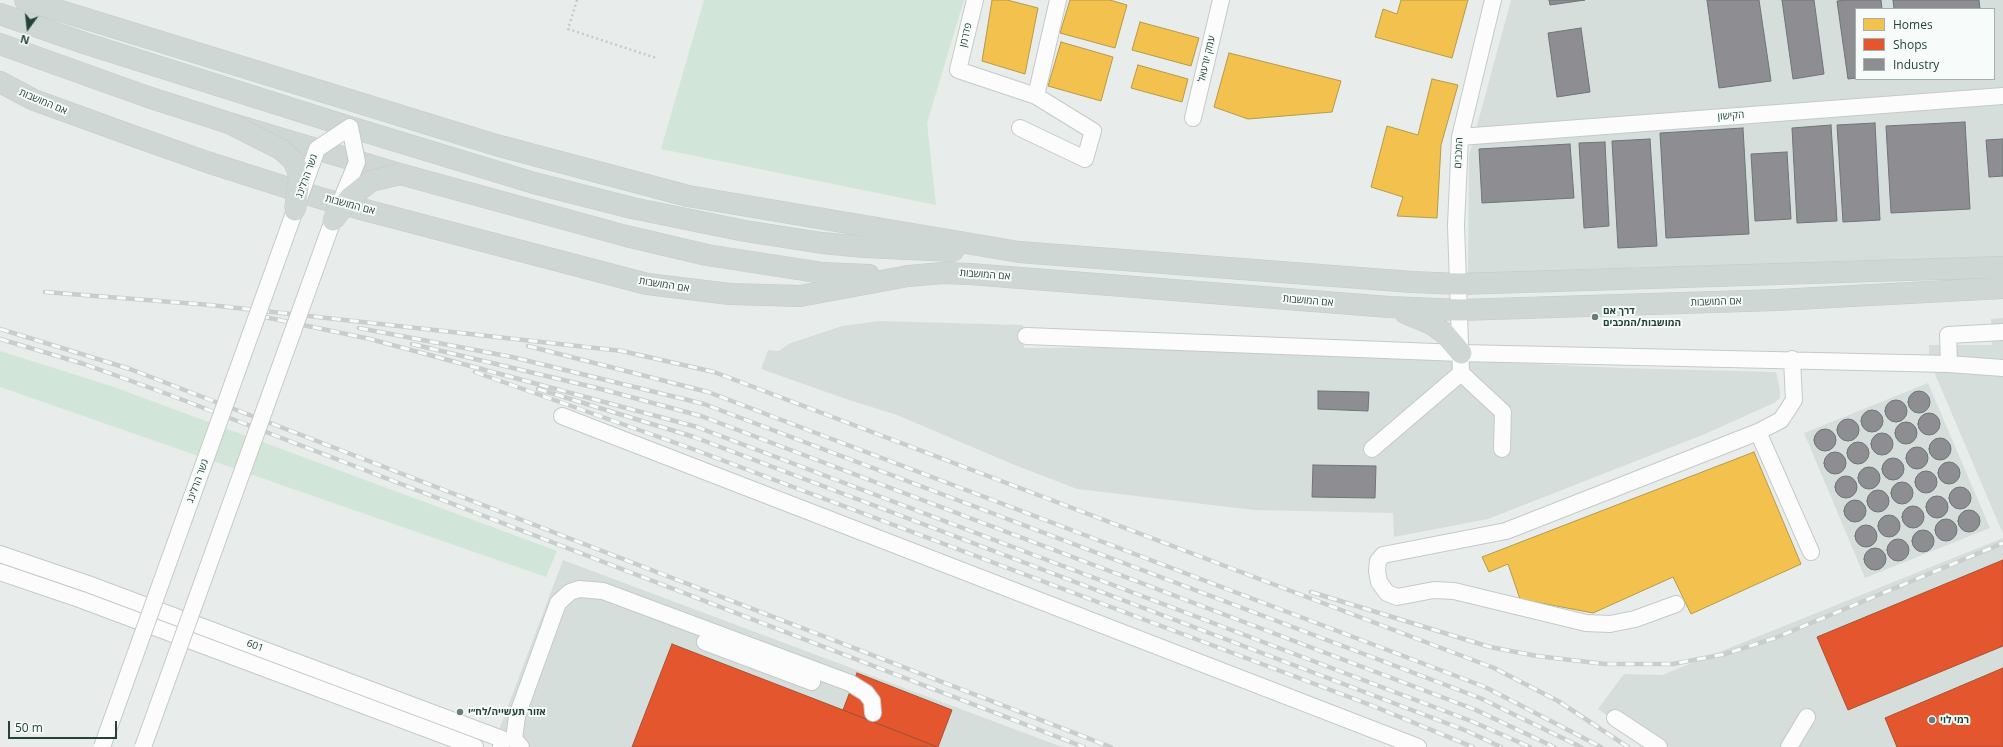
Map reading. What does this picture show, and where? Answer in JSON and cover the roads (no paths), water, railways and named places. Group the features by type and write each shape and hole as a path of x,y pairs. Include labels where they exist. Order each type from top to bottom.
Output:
{"main road":[{"path":"25,0 489,143 688,196 1019,252"},
{"path":"0,14 86,44 534,183 632,208 745,231 822,243 922,250 1019,252 1412,282 1459,284 2003,267"},
{"path":"0,44 148,97 317,150 626,236 707,255 823,273 908,276"},
{"name":"אם המושבות","path":"0,82 34,100 207,162 323,199 648,284 730,294 800,296 908,276 944,273 1390,308 1460,310 1777,300 2003,288"},
{"path":"229,123 282,150 293,160 298,171 299,180 295,210"},
{"path":"334,220 350,198 371,181 400,174"},
{"path":"1390,308 1412,315 1433,325 1444,333 1461,363"}],"street":[{"name":"פדרמן","path":"975,0 958,70 1036,96"},
{"path":"1020,128 1085,159 1093,131 1036,96 1058,0"},
{"name":"עמק יזרעאל","path":"1193,118 1221,0"},
{"name":"המכבים","path":"1461,363 1456,225 1460,137 1493,0"},
{"name":"הקישון","path":"1460,137 2003,96"},
{"path":"144,747 334,220 357,162 350,127"},
{"name":"גשר הרלינג","path":"102,747 317,150 350,127"},
{"path":"1949,364 1948,334 2003,332"},
{"path":"1026,336 1461,363 1792,359 1949,364 2003,368"},
{"path":"1676,604 1635,619 1610,624 1586,623 1454,592 1434,590 1397,596 1388,593 1379,582 1377,571 1378,562 1384,555 1506,531 1758,432 1780,420 1794,400 1792,359"},
{"path":"1461,363 1503,412 1502,449"},
{"path":"1372,449 1461,363"},
{"path":"562,416 1418,747"},
{"path":"1758,432 1811,552"},
{"name":"601","path":"0,554 88,584 502,738 501,747"},
{"name":"601","path":"0,572 82,600 475,747"},
{"path":"521,747 514,739 517,716 558,603 570,592 579,589 603,591 850,683 866,693 872,701 873,713"},
{"path":"684,622 684,628 688,635 812,682"},
{"path":"1788,747 1807,717"},
{"path":"1615,718 1659,747"}],"railway":[{"path":"45,292 210,305 622,351 714,372 1494,668 1558,701 1628,747"},
{"path":"260,316 370,339 697,427 1471,721 1530,747"},
{"path":"359,328 512,357 704,404 1480,698 1581,747"},
{"path":"0,329 130,369 1111,747"},
{"path":"0,339 84,364 170,395 1084,747"},
{"path":"412,344 601,389 701,416 1476,710 1554,747"},
{"path":"528,346 708,392 1485,687 1601,747"},
{"path":"475,372 690,448 1373,706 1473,747"},
{"path":"538,389 694,437 1467,731 1501,747"},
{"path":"1311,592 1490,647 1537,656 1605,664 1673,664 1725,654 1775,638 2003,543"}],"place":[{"name":"דרך אם המושבות/המכבים","path":"1595,317"},
{"name":"אזור תעשייה/לח״י","path":"460,712"},
{"name":"רמי לוי","path":"1932,720"}]}
